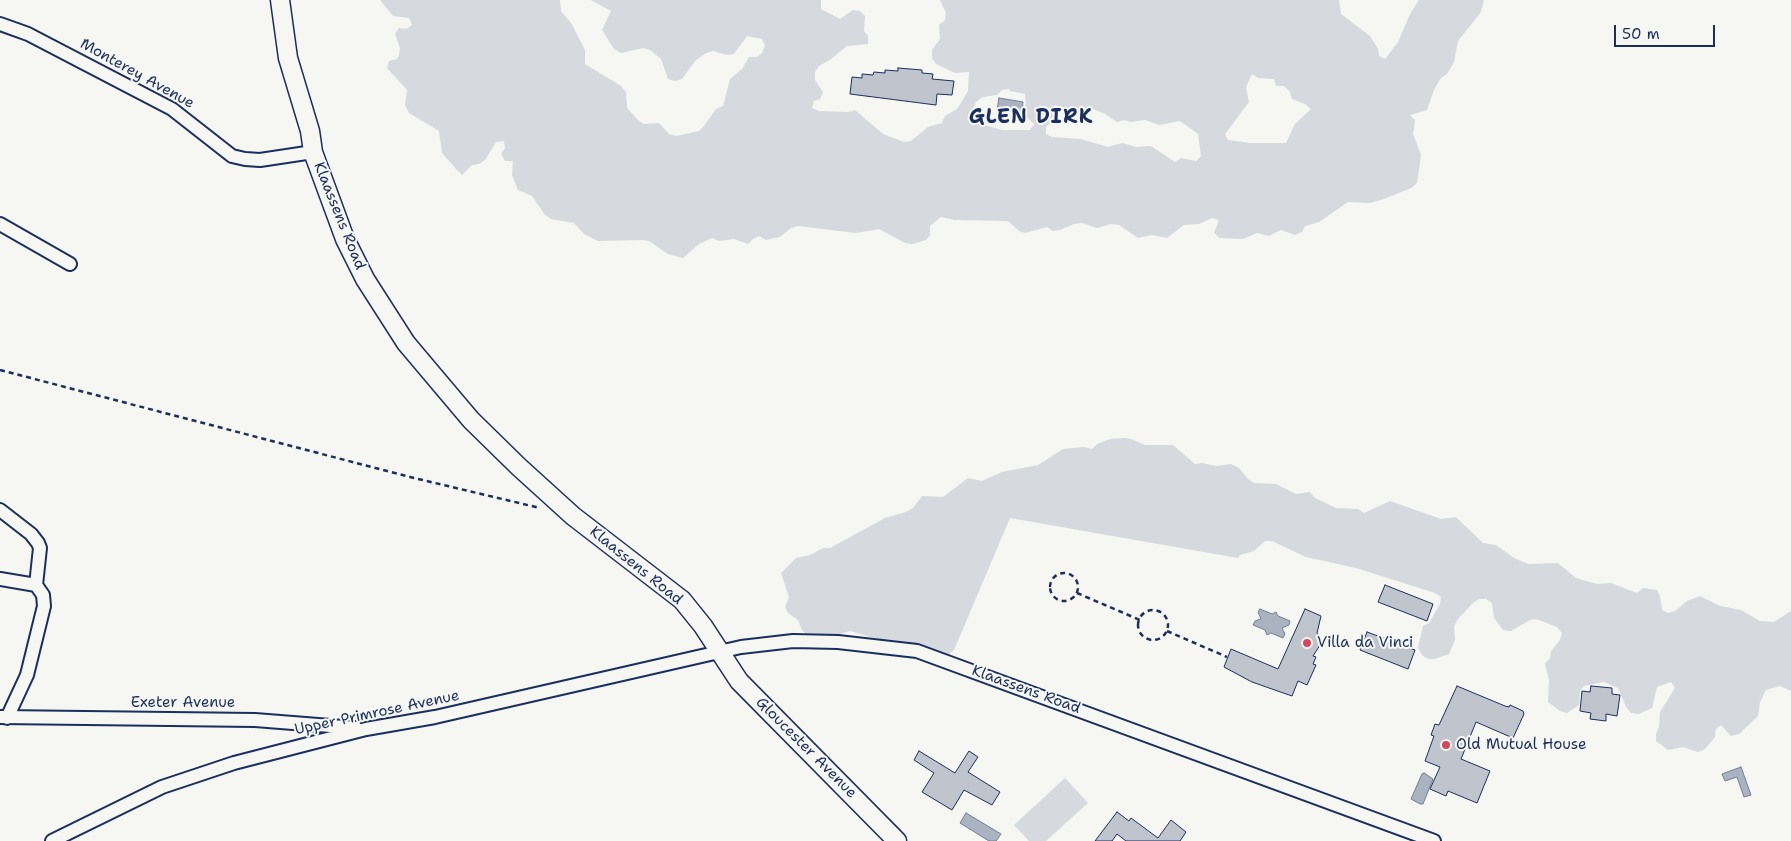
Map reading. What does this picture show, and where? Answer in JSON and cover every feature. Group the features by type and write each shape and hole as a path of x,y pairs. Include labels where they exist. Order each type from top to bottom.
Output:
{"street":[{"name":"Klaassens Road","path":"280,0 288,58 310,132 313,152 345,239 361,271 406,343 471,420 492,441 573,516 682,600 720,651 765,643 793,641 838,642 917,651 1434,841"},
{"name":"Monterey Avenue","path":"0,24 28,34 172,109 232,156 260,160 313,152"},
{"path":"0,224 70,264"},
{"path":"0,510 30,534 40,548 36,585"},
{"path":"0,578 36,585 42,590 43,600 38,634 24,684 3,717"},
{"name":"Upper Primrose Avenue","path":"52,841 162,787 234,763 366,729 435,717 720,651"},
{"name":"Gloucester Avenue","path":"720,651 739,681 897,841"},
{"name":"Exeter Avenue","path":"3,717 255,720 366,729"}],"path":[{"path":"0,370 410,477 544,509"},
{"path":"1059,574 1070,574 1077,582 1077,593 1069,600 1059,600 1051,593 1051,582 1059,574"},
{"path":"1077,593 1140,620"},
{"path":"1159,612 1168,622 1167,631 1161,638 1148,639 1141,633 1140,620 1146,613 1159,612"},
{"path":"1167,631 1228,657"}],"shaded area":[{"path":"380,0 560,0 561,11 571,23 585,50 585,64 621,86 626,92 627,108 638,120 644,124 659,123 669,134 676,136 699,131 716,109 723,106 730,79 742,69 749,57 757,57 762,53 765,46 762,39 747,36 734,54 727,55 713,51 706,53 695,61 682,79 675,81 668,79 661,59 650,50 643,48 621,53 614,49 602,30 611,11 591,0 821,0 821,9 840,19 853,10 860,11 865,16 864,31 868,36 868,44 847,46 819,66 815,72 815,80 823,92 820,99 814,101 812,108 819,111 848,112 855,110 883,134 904,142 911,141 928,127 942,123 945,116 957,109 968,91 969,72 955,73 936,64 932,58 932,50 940,39 939,25 945,20 946,13 940,0 1339,0 1341,14 1370,36 1378,49 1379,56 1385,59 1398,42 1410,14 1419,0 1484,0 1481,12 1458,41 1454,62 1434,90 1427,110 1410,115 1415,120 1413,134 1421,155 1417,183 1411,188 1370,203 1348,202 1319,222 1305,226 1302,232 1295,235 1281,230 1269,236 1257,233 1243,239 1220,238 1214,233 1219,220 1212,218 1199,224 1184,225 1167,238 1152,235 1138,238 1119,225 1111,224 1097,228 1082,223 1060,230 1053,231 1047,227 1025,233 1019,231 1008,221 955,220 941,217 930,226 930,235 926,240 912,244 905,243 879,229 856,233 798,226 791,228 780,237 766,240 759,236 748,244 734,239 719,241 712,238 699,244 683,258 668,254 649,241 598,241 584,234 574,223 551,219 545,215 532,196 518,190 512,175 513,161 505,161 501,154 505,148 504,141 496,142 485,160 479,164 472,165 462,175 442,153 439,131 409,113 405,105 407,90 387,68 389,61 397,59 399,55 400,48 395,34 399,28 406,29 412,25 409,18 393,16","holes":["1252,74 1258,78 1274,79 1276,86 1284,86 1290,92 1292,99 1305,104 1311,109 1295,124 1286,143 1250,143 1228,140 1225,134 1249,102 1246,87","1009,89 1010,91 1025,94 1026,108 1023,114 1034,124 1030,130 1002,130 974,122 971,115 976,102 983,97 997,95 1002,90","1055,105 1077,112 1091,108 1117,122 1145,120 1159,125 1180,121 1198,134 1201,156 1196,161 1181,158 1175,162 1151,146 1136,147 1122,143 1108,147 1081,139 1052,137 1046,134 1046,127 1051,122"]},
{"path":"999,98 1023,102 1022,113 997,110"},
{"path":"1124,438 1145,445 1173,445 1195,464 1202,463 1216,466 1231,464 1239,468 1254,483 1276,484 1296,494 1310,492 1315,498 1336,508 1358,509 1364,513 1390,501 1441,519 1456,517 1483,543 1496,545 1514,558 1528,564 1558,563 1576,578 1597,584 1611,583 1637,593 1643,588 1657,590 1662,610 1668,613 1675,611 1687,601 1700,596 1720,606 1741,610 1760,621 1774,622 1791,611 1791,691 1780,686 1766,690 1760,702 1758,716 1739,734 1731,736 1721,725 1716,729 1715,737 1705,749 1698,752 1683,747 1668,750 1656,741 1656,734 1659,727 1660,712 1675,688 1671,682 1657,687 1652,708 1639,714 1631,713 1626,707 1618,688 1604,682 1584,686 1580,691 1579,705 1567,713 1560,711 1548,702 1549,680 1545,664 1550,658 1551,651 1560,640 1562,633 1557,627 1536,619 1530,620 1511,631 1503,630 1494,618 1492,603 1486,599 1479,599 1473,603 1458,619 1454,626 1455,640 1449,654 1435,659 1428,659 1422,655 1418,648 1423,626 1429,623 1440,604 1441,597 1435,593 1356,568 1306,557 1272,541 1265,541 1254,551 1240,555 1238,558 1010,518 954,650 948,655 888,642 850,631 826,638 807,635 802,630 798,620 788,613 785,607 789,597 781,573 796,558 810,555 823,548 830,548 885,518 906,512 913,508 922,496 943,497 968,478 982,481 1002,472 1038,465 1063,449 1084,447 1092,449 1097,444 1110,439"},
{"path":"1260,609 1272,614 1276,612 1278,616 1290,621 1289,625 1282,628 1285,634 1283,638 1271,633 1267,635 1265,630 1253,625 1255,621 1261,619 1258,612"},
{"path":"1741,767 1751,795 1744,797 1737,777 1725,781 1722,774"},
{"path":"1424,773 1433,779 1423,804 1420,804 1411,799"},
{"path":"1065,778 1088,803 1046,841 1029,841 1014,825"},
{"path":"966,813 1001,834 996,841 989,841 960,823"}],"building":[{"path":"898,68 922,70 922,73 933,74 932,79 954,81 952,95 937,94 936,105 850,94 852,77 862,78 862,74 885,73 885,70 898,71"},
{"path":"1385,585 1433,604 1427,621 1378,602"},
{"name":"Villa da Vinci","path":"1305,609 1321,616 1317,633 1322,642 1313,656 1316,657 1313,664 1316,665 1307,685 1298,681 1292,696 1252,682 1224,667 1231,649 1278,669"},
{"path":"1367,632 1415,650 1408,669 1360,650"},
{"name":"Old Mutual House","path":"1457,686 1505,706 1509,707 1510,705 1523,711 1524,714 1513,738 1476,722 1461,759 1490,771 1477,803 1448,791 1446,796 1430,789 1440,767 1425,761 1434,736 1431,735 1435,724 1439,725"},
{"path":"1591,686 1612,688 1612,694 1620,695 1617,716 1606,714 1606,721 1590,719 1591,713 1580,711 1582,691 1590,692"},
{"path":"919,751 955,773 969,751 978,757 968,772 1000,792 992,805 964,790 952,810 922,792 934,773 914,760"},
{"path":"1117,812 1129,821 1131,818 1158,838 1171,820 1186,832 1180,841 1126,841 1117,834 1112,841 1095,841"}],"place":[{"name":"Villa da Vinci","path":"1307,643"},
{"name":"Old Mutual House","path":"1446,745"}],"district":[{"name":"GLEN DIRK","path":"1031,118"}]}
